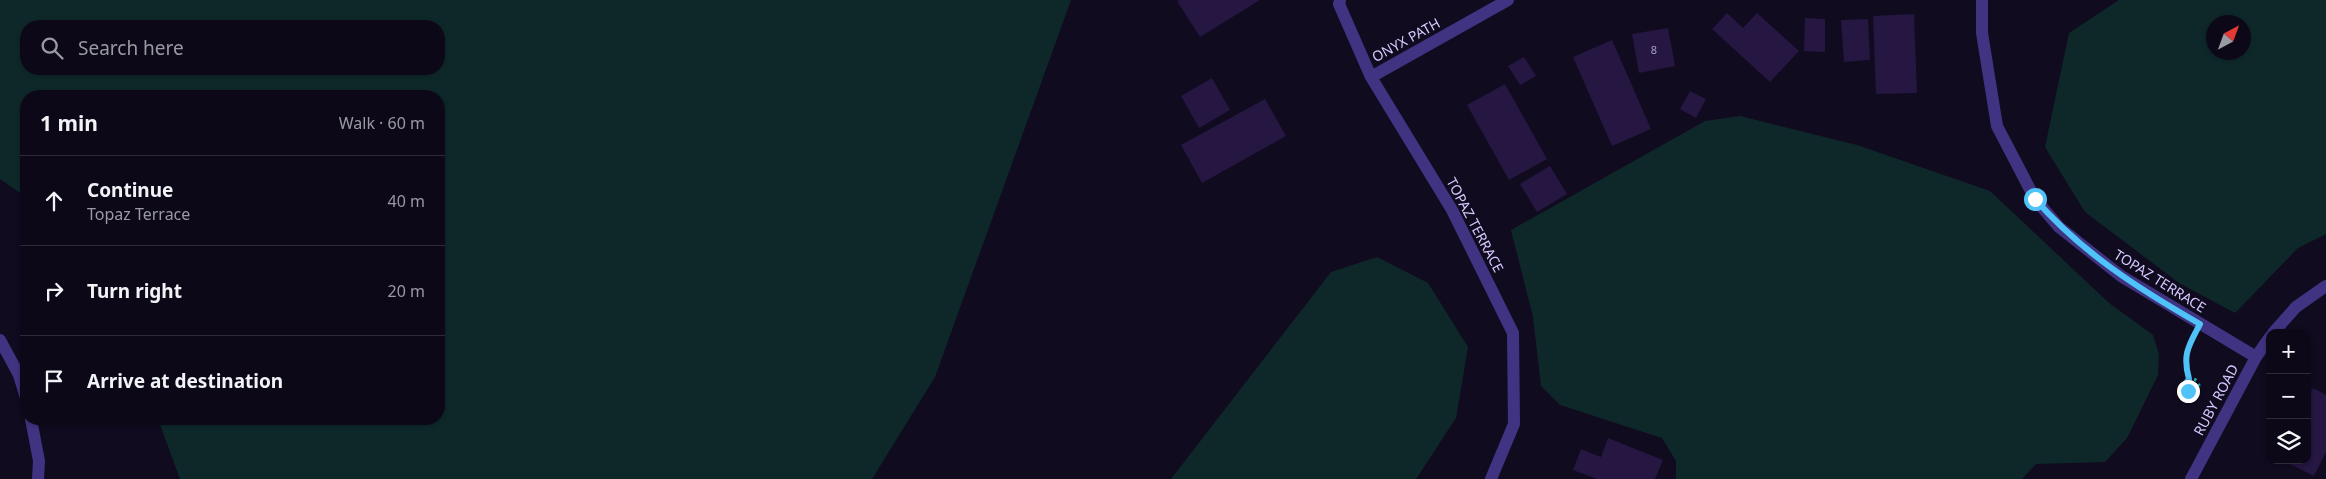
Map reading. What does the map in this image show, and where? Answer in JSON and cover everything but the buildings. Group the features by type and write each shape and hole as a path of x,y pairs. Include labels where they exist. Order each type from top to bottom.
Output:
{"street":[{"name":"TOPAZ TERRACE","path":"1340,0 1339,4 1370,77 1452,210 1513,333 1514,424 1491,479"},
{"name":"ONYX PATH","path":"1370,77 1508,0"},
{"name":"TOPAZ TERRACE","path":"1982,0 1982,33 1997,126 2035,199 2059,227 2120,276 2256,357"},
{"path":"2276,329 2296,307 2326,286"},
{"path":"0,340 20,379"},
{"name":"RUBY ROAD","path":"2191,479 2256,357 2266,343"},
{"path":"32,425 39,461 38,479"}],"path":[{"path":"2189,379 2198,381 2198,388 2195,392 2190,392 2185,388 2186,382 2189,379 2186,352 2200,324"}],"green space":[{"path":"0,0 1071,0 935,377 872,479 180,479 160,425 445,425 445,90 20,90 20,193 0,179"},
{"path":"2119,0 2326,0 2326,234 2298,248 2235,313 2179,283 2085,212 2045,147 2069,33"},
{"path":"1740,116 1857,145 1990,191 2109,303 2153,335 2159,354 2158,375 2127,438 2105,462 2036,464 2022,479 1676,479 1676,461 1662,438 1560,405 1541,386 1533,317 1511,230 1705,121"},
{"path":"1377,257 1428,283 1468,347 1456,418 1416,479 1171,479 1331,272"}],"route":[{"path":"2035,199 2059,227 2120,276 2157,300 2200,324 2185,357 2189,379 2184,386 2188,391"}]}
